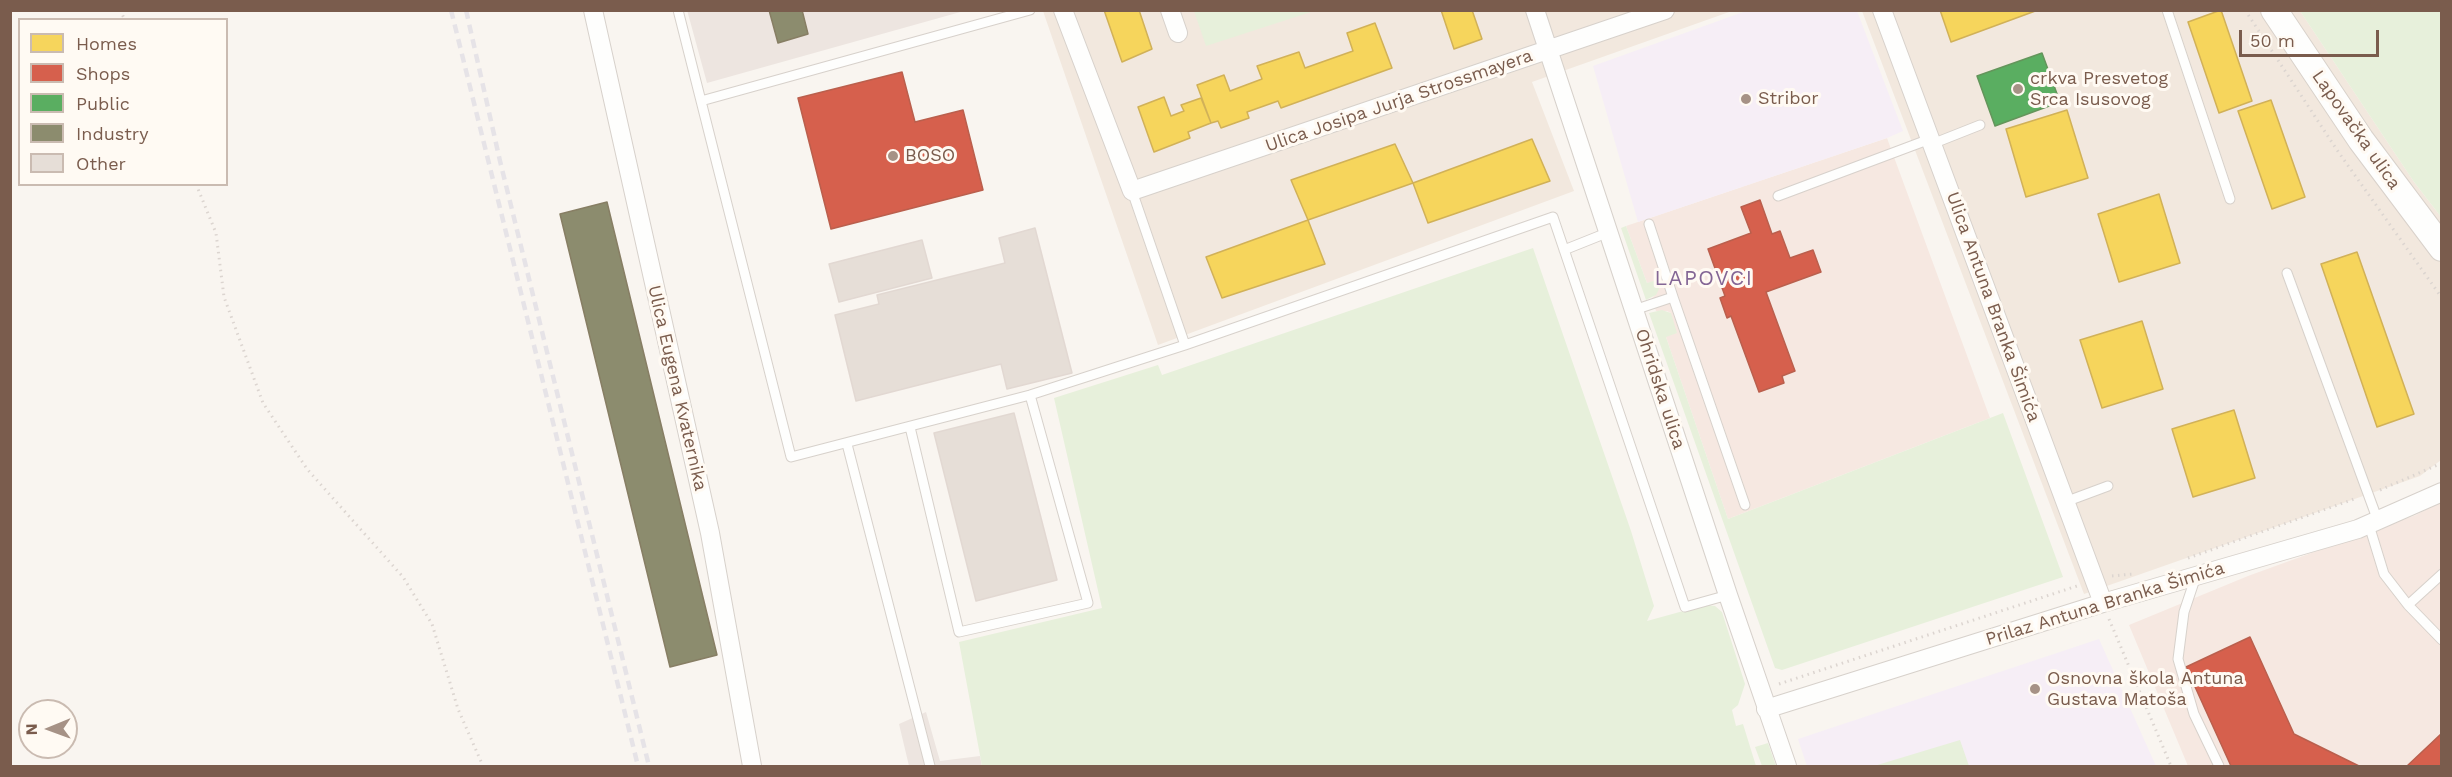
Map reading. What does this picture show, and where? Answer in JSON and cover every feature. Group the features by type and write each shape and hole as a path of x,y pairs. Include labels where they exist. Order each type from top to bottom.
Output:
{"main road":[{"name":"Lapovačka ulica","path":"2274,10 2361,140 2442,248"}],"street":[{"name":"Ulica Eugena Kvaternika","path":"593,10 710,533 752,766"},
{"path":"1063,10 1132,191"},
{"path":"1170,10 1178,33"},
{"name":"Ohridska ulica","path":"1535,10 1728,595 1787,766"},
{"name":"Ulica Josipa Jurja Strossmayera","path":"1132,191 1665,10"},
{"name":"Ulica Antuna Branka Šimića","path":"1882,10 2103,603"},
{"name":"Prilaz Antuna Branka Šimića","path":"1766,709 2103,603 2373,523 2442,492"}],"lane":[{"path":"678,10 791,457 1030,395 1185,345 1553,216 1685,607 1728,595"},
{"path":"701,101 1030,10"},
{"path":"2167,10 2230,199"},
{"path":"1778,196 1980,125"},
{"path":"1132,191 1185,345"},
{"path":"1649,224 1745,505"},
{"path":"1564,250 1609,232"},
{"path":"2287,273 2373,523 2384,574 2408,605 2442,640"},
{"path":"1634,310 1674,297"},
{"path":"910,427 959,632 1088,603 1030,395"},
{"path":"848,444 930,766"},
{"path":"2065,502 2108,486"},
{"path":"2408,605 2442,574"},
{"path":"2196,576 2184,612 2178,659 2194,714 2219,766"}],"path":[{"path":"2245,10 2337,150 2442,298"},
{"path":"197,186 216,233 224,297 263,403 307,469 404,577 432,624 458,709 483,766"},
{"path":"2103,603 2171,766"}],"shaded area":[{"path":"687,10 964,11 707,83"},
{"path":"1043,11 1732,11 1532,82 1574,191 1158,345"},
{"name":"Stribor","path":"1746,11 1857,11 1903,131 1638,222 1593,66"},
{"path":"1862,11 2300,11 2414,182 2441,217 2441,460 2420,476 2084,594"},
{"path":"1887,138 1990,418 1728,519 1666,337 1671,313 1656,311 1652,298 1659,280 1647,283 1626,226"},
{"path":"2441,501 2441,766 2188,766 2129,625 2248,576 2416,515"},
{"name":"Osnovna škola Antuna Gustava Matoša","path":"2099,639 2156,766 1807,766 1798,739"},
{"path":"926,712 940,761 980,756 982,766 909,766 899,724"}],"green space":[{"path":"1194,10 1314,11 1206,46"},
{"path":"2300,11 2441,11 2441,217 2414,182"},
{"path":"1626,226 1647,283 1659,279 1659,289 1656,295 1646,300 1621,228"},
{"path":"1533,248 1631,531 1654,606 1647,621 1705,605 1715,606 1722,612 1745,684 1738,705 1732,710 1736,726 1743,724 1756,766 982,766 959,642 1102,608 1054,398 1158,365 1162,375"},
{"path":"1662,310 1671,313 1677,333 1666,337 1728,519 2003,413 2063,577 1782,670 1775,668 1649,313"},
{"path":"1960,740 1969,766 1874,766"},
{"path":"1768,743 1776,766 1762,766 1755,747"}],"building: Homes":[{"path":"1104,10 1139,10 1152,49 1122,62"},
{"path":"1441,10 1472,10 1482,39 1454,49"},
{"path":"1940,10 2038,10 1951,42"},
{"path":"2221,10 2252,101 2219,113 2188,22"},
{"path":"1375,23 1392,68 1281,108 1278,101 1247,112 1249,118 1221,128 1218,121 1211,123 1197,85 1224,75 1230,91 1262,79 1257,66 1299,52 1305,68 1353,51 1347,33"},
{"path":"1164,97 1171,116 1184,111 1181,105 1201,98 1211,123 1188,132 1190,138 1154,152 1138,107"},
{"path":"2271,100 2305,197 2272,209 2238,111"},
{"path":"2067,110 2088,178 2026,197 2006,129"},
{"path":"1532,139 1550,181 1428,223 1413,183"},
{"path":"1395,144 1413,183 1308,220 1291,180"},
{"path":"2159,194 2180,263 2119,282 2098,214"},
{"path":"1308,220 1325,264 1222,298 1206,257"},
{"path":"2357,252 2414,414 2377,427 2321,264"},
{"path":"2142,321 2163,389 2102,408 2080,340"},
{"path":"2234,410 2255,478 2193,497 2172,429"}],"building: Shops":[{"name":"BOSO","path":"902,72 915,122 963,110 983,190 831,229 798,98"},
{"path":"1760,200 1772,234 1780,231 1790,258 1813,250 1821,272 1766,292 1795,371 1782,376 1784,383 1759,392 1731,316 1727,318 1720,298 1725,296 1708,249 1751,233 1741,207"},
{"path":"2250,637 2294,734 2359,766 2231,766 2186,667"},
{"path":"2442,733 2442,766 2407,766"}],"building: Public":[{"name":"crkva Presvetog Srca Isusovog","path":"2042,53 2060,102 1995,126 1977,76"}],"building: Industry":[{"path":"769,10 802,10 808,34 778,43"},
{"path":"607,202 717,655 670,667 560,214"}],"building: Other":[{"path":"1035,228 1072,373 1007,389 1001,364 856,401 835,315 879,304 877,295 1005,263 999,238"},
{"path":"922,240 932,278 839,302 829,264"},
{"path":"1014,413 1057,580 976,601 934,433"}],"railway":[{"path":"451,10 638,766"},
{"path":"466,10 500,161 649,766"}],"place":[{"name":"crkva Presvetog Srca Isusovog","path":"2018,89"},
{"name":"Stribor","path":"1746,99"},
{"name":"BOSO","path":"893,156"},
{"name":"Osnovna škola Antuna Gustava Matoša","path":"2035,689"}],"district":[{"name":"LAPOVCI","path":"1704,279"}]}
